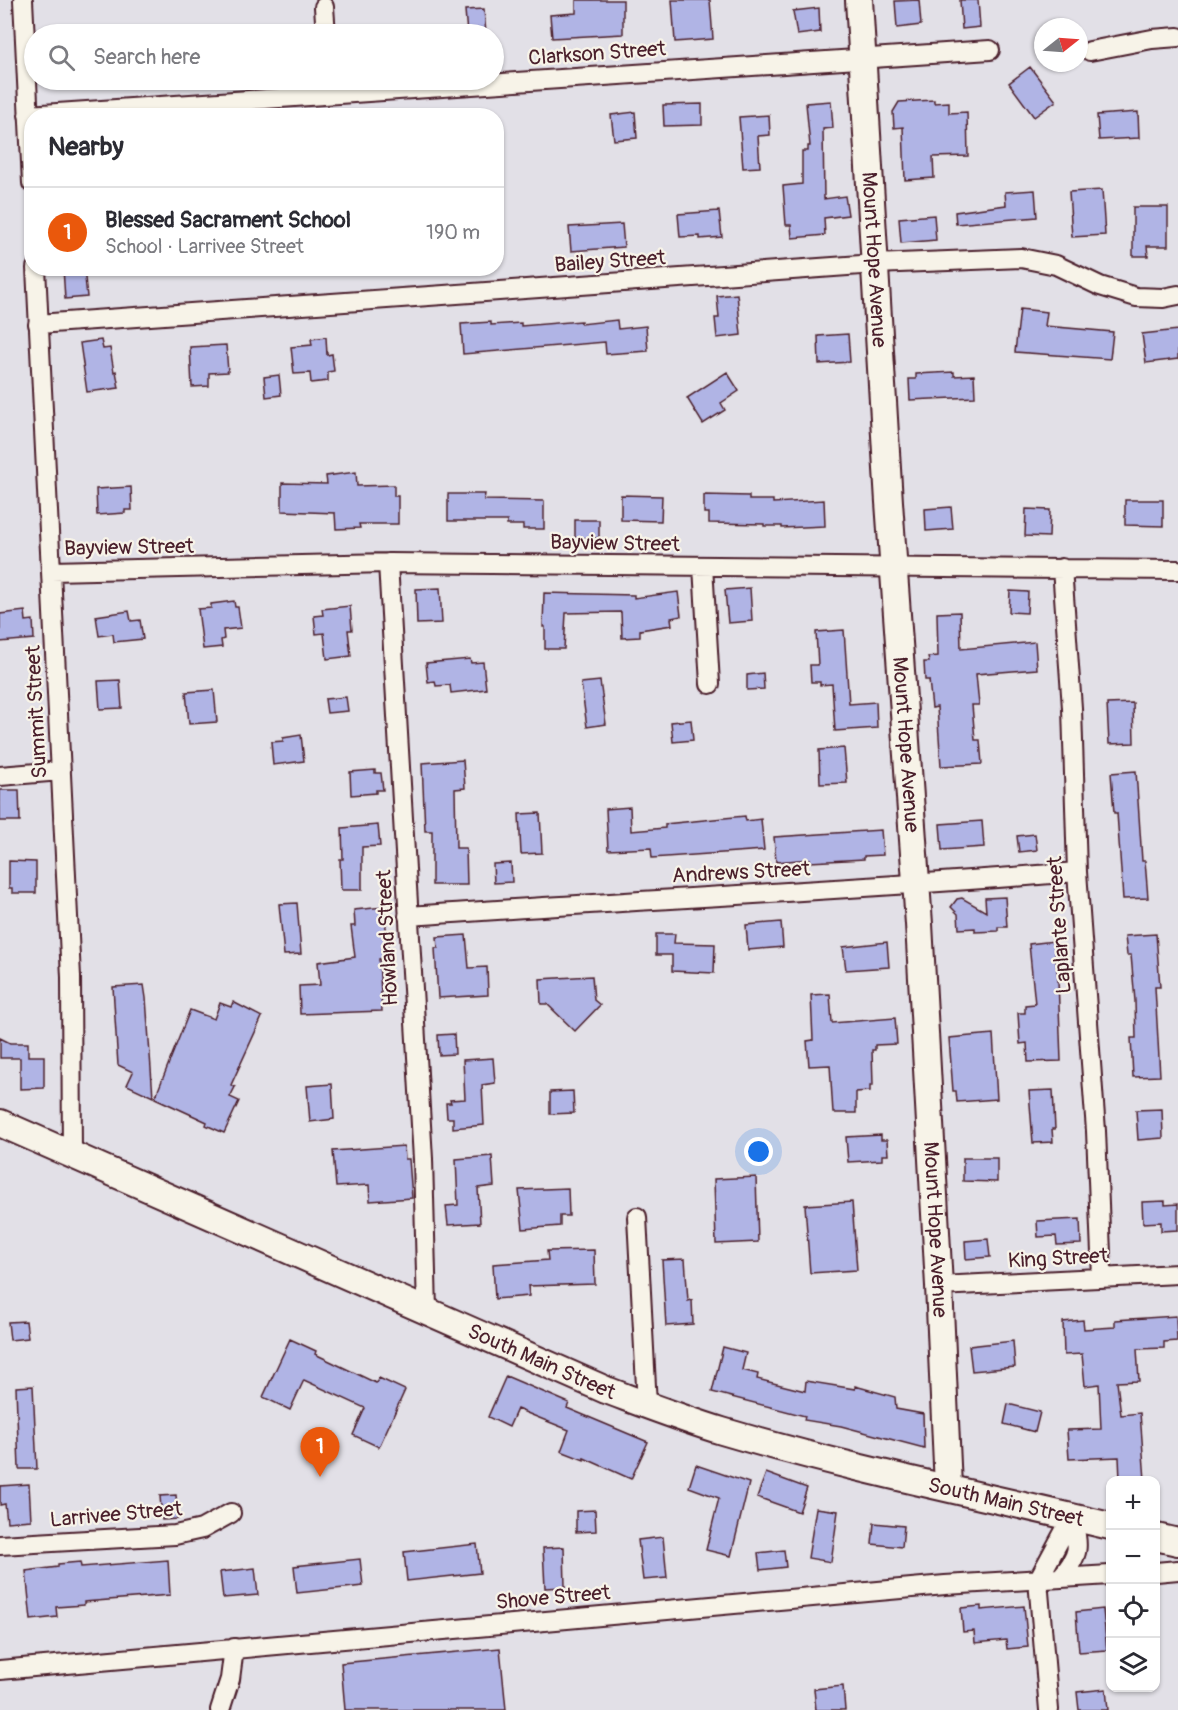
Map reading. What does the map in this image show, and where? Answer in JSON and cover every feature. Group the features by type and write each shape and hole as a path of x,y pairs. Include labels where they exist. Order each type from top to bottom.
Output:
{"main road":[{"name":"Mount Hope Avenue","path":"859,0 916,885 948,1487"},
{"name":"South Main Street","path":"0,1123 606,1390 647,1405 753,1440 1106,1525"},
{"path":"1160,1538 1178,1542"}],"street":[{"path":"23,0 24,24"},
{"path":"324,7 325,24"},
{"path":"1090,51 1152,39 1178,37"},
{"name":"Clarkson Street","path":"504,78 863,60 990,50"},
{"path":"27,90 28,108"},
{"name":"Clarkson Street","path":"101,108 290,90"},
{"name":"Bailey Street","path":"38,324 875,264 1021,258 1056,265 1100,286 1136,297 1163,298 1178,295"},
{"name":"Summit Street","path":"36,276 71,977 72,1155"},
{"name":"Bayview Street","path":"52,571 388,563 1178,570"},
{"name":"Howland Street","path":"388,563 423,1160 426,1311"},
{"path":"703,566 710,684"},
{"name":"Laplante Street","path":"1062,568 1072,708 1077,872 1096,1131 1102,1278"},
{"path":"0,776 61,771"},
{"name":"Andrews Street","path":"408,916 641,899 916,885 1077,872"},
{"path":"637,1217 647,1405"},
{"name":"King Street","path":"939,1286 1178,1275"},
{"name":"Larrivee Street","path":"0,1545 175,1535 202,1529 231,1513"},
{"path":"1060,1578 1073,1563 1078,1543 1072,1516"},
{"path":"1049,1710 1038,1580 1072,1516"},
{"path":"1160,1572 1178,1570"},
{"name":"Shove Street","path":"0,1670 945,1585 1106,1575"},
{"path":"220,1710 230,1678 234,1648"}],"building":[{"path":"576,0 623,0 623,34 552,38 550,15 576,13"},
{"path":"672,0 710,0 713,39 675,42"},
{"path":"919,0 921,25 897,28 895,1"},
{"path":"960,0 978,0 980,27 962,29"},
{"path":"819,8 820,32 797,35 793,11"},
{"path":"484,9 485,24 466,24 465,10"},
{"path":"1030,67 1056,101 1034,117 1009,83"},
{"path":"934,100 934,103 949,102 949,113 967,112 968,156 933,157 934,178 905,180 903,127 894,128 893,112 899,102"},
{"path":"831,101 833,128 823,129 824,199 845,196 848,215 824,218 825,235 792,238 791,225 786,225 783,186 802,184 802,151 808,151 808,146 810,146 806,103"},
{"path":"702,104 702,125 664,126 663,105"},
{"path":"635,112 637,138 614,140 611,115"},
{"path":"1138,112 1139,138 1099,140 1097,115"},
{"path":"769,115 770,135 758,136 760,167 743,168 739,117"},
{"path":"1035,190 1037,217 956,224 955,212 1006,205 1005,192"},
{"path":"1102,190 1105,235 1072,237 1069,192"},
{"path":"1133,207 1168,207 1168,246 1147,246 1148,256 1133,256"},
{"path":"719,211 722,237 700,239 700,236 680,237 678,214"},
{"path":"934,215 936,240 901,243 899,218"},
{"path":"622,224 624,247 571,251 569,227"},
{"path":"64,276 85,276 87,297 65,299"},
{"path":"737,294 741,335 717,338 715,318 719,318 717,296"},
{"path":"1020,309 1047,312 1045,326 1113,332 1110,359 1015,352"},
{"path":"617,320 618,329 646,326 648,351 606,354 605,342 463,354 461,324 521,323 521,326"},
{"path":"1178,330 1178,359 1146,363 1142,334"},
{"path":"848,334 850,362 819,364 818,336"},
{"path":"326,337 327,355 332,354 334,371 328,372 328,381 311,383 310,373 294,374 291,347 312,345 311,339"},
{"path":"101,340 103,349 110,348 119,388 87,392 80,343"},
{"path":"226,345 228,372 209,373 209,386 192,387 190,347"},
{"path":"727,372 739,391 721,403 725,410 703,424 687,398"},
{"path":"954,372 954,376 974,375 975,397 910,400 909,379 916,379 916,374"},
{"path":"279,375 281,395 266,397 264,377"},
{"path":"356,472 357,486 394,485 394,496 398,496 398,524 359,524 360,528 336,529 335,513 282,511 282,483 327,484 326,476"},
{"path":"131,487 132,510 125,510 125,513 97,515 96,489"},
{"path":"448,494 485,494 484,500 544,501 544,529 523,529 523,525 507,525 507,521 448,521"},
{"path":"621,495 662,496 661,521 621,520"},
{"path":"704,495 749,496 749,500 773,500 773,503 824,500 825,526 782,528 782,526 764,526 764,524 709,523 709,513 704,513"},
{"path":"1125,500 1163,500 1163,526 1125,525"},
{"path":"951,507 953,529 926,531 925,509"},
{"path":"1026,509 1050,510 1049,537 1025,536"},
{"path":"575,520 599,520 599,538 575,538"},
{"path":"440,588 442,623 417,624 416,589"},
{"path":"750,588 752,621 728,623 725,590"},
{"path":"1010,591 1028,592 1027,613 1009,612"},
{"path":"678,592 681,616 671,618 672,625 640,630 640,637 622,638 621,612 566,613 564,649 545,649 544,593 634,595 634,598"},
{"path":"234,601 235,607 238,607 241,628 223,630 222,647 203,649 198,609 211,608 211,604"},
{"path":"350,606 352,630 348,630 351,656 327,659 324,633 316,634 314,616 323,615 322,609"},
{"path":"25,611 26,621 33,620 34,639 0,642 0,614"},
{"path":"129,611 131,621 140,620 143,639 114,642 113,634 99,636 96,616"},
{"path":"960,612 961,649 1035,642 1037,669 976,674 979,705 972,705 975,740 980,740 982,764 941,766 937,707 932,708 929,680 925,680 924,662 929,662 928,657 938,656 937,613"},
{"path":"844,630 849,704 876,702 877,728 835,731 832,684 820,685 820,682 811,682 810,665 818,665 816,632"},
{"path":"470,659 471,663 483,662 486,689 451,693 450,685 436,686 435,681 428,682 426,663"},
{"path":"763,673 764,689 747,690 747,675"},
{"path":"120,680 122,708 100,709 98,681"},
{"path":"600,681 606,724 587,727 581,683"},
{"path":"214,690 217,722 189,724 186,692"},
{"path":"346,697 348,711 327,713 325,699"},
{"path":"1133,703 1134,743 1109,744 1107,704"},
{"path":"691,720 693,740 673,742 671,722"},
{"path":"301,735 304,761 273,765 271,742"},
{"path":"844,748 847,783 820,784 819,750"},
{"path":"463,760 465,788 455,789 456,848 466,848 467,885 432,885 432,831 425,831 422,763"},
{"path":"375,770 375,773 381,773 383,790 376,790 376,793 351,795 350,772"},
{"path":"1136,771 1142,861 1145,861 1148,898 1123,899 1117,813 1114,813 1111,773"},
{"path":"0,790 19,790 20,821 0,821"},
{"path":"630,807 631,831 665,828 665,824 745,816 746,821 761,819 764,850 652,858 651,848 608,850 606,809"},
{"path":"540,813 542,853 521,854 519,814"},
{"path":"982,821 984,847 942,850 940,824"},
{"path":"378,825 380,846 362,847 362,890 341,890 342,828"},
{"path":"881,830 883,855 864,856 864,859 810,862 810,859 776,862 774,837"},
{"path":"1035,834 1037,850 1019,852 1017,836"},
{"path":"9,861 36,862 36,893 12,893 12,888 9,888"},
{"path":"511,863 512,882 494,883 493,864"},
{"path":"1005,897 1007,927 998,927 998,931 975,932 975,928 959,929 958,914 951,907 957,899 962,898 986,912 985,898"},
{"path":"297,903 301,954 284,955 279,904"},
{"path":"384,907 389,958 379,959 382,1011 300,1014 299,986 320,985 318,962 355,957 351,926 355,926 354,910"},
{"path":"781,922 783,947 748,950 746,925"},
{"path":"656,934 675,934 674,943 715,944 714,973 672,971 672,955 656,955"},
{"path":"1156,934 1160,987 1155,987 1160,1076 1133,1077 1131,1038 1136,1038 1135,1001 1131,955 1127,955 1125,936"},
{"path":"466,935 469,968 487,967 488,995 438,998 435,948 438,948 437,937"},
{"path":"1054,941 1061,1061 1028,1062 1027,1043 1020,1044 1018,1013 1025,1013 1025,1005 1035,1004 1029,944"},
{"path":"887,942 889,967 846,970 843,947"},
{"path":"592,976 594,1000 600,1005 575,1031 547,1004 541,1004 540,979"},
{"path":"144,985 153,1097 127,1085 133,1072 118,1065 113,987"},
{"path":"830,994 832,1023 895,1018 897,1044 875,1045 875,1050 872,1050 873,1085 870,1085 870,1091 856,1092 856,1113 833,1113 830,1065 809,1066 807,1041 813,1040 811,995"},
{"path":"233,1002 262,1017 231,1085 235,1087 230,1097 239,1101 224,1133 206,1125 207,1122 155,1098 190,1010 214,1019 220,1003 231,1007"},
{"path":"454,1034 455,1054 439,1055 438,1035"},
{"path":"993,1034 997,1099 957,1102 956,1091 953,1091 949,1038"},
{"path":"0,1038 10,1043 28,1043 28,1056 44,1056 44,1088 20,1089 20,1058 0,1058"},
{"path":"493,1058 495,1083 482,1085 484,1125 453,1128 453,1118 447,1118 446,1103 451,1103 450,1100 465,1099 463,1060"},
{"path":"332,1084 334,1119 310,1122 307,1086"},
{"path":"1053,1090 1055,1129 1052,1129 1053,1142 1033,1143 1029,1091"},
{"path":"573,1091 574,1113 550,1114 550,1092"},
{"path":"1162,1109 1163,1138 1138,1140 1136,1110"},
{"path":"881,1135 881,1140 887,1140 888,1155 882,1155 882,1160 848,1162 846,1137"},
{"path":"404,1146 405,1159 409,1159 412,1198 370,1201 369,1185 336,1187 333,1151"},
{"path":"492,1156 494,1186 478,1188 480,1223 448,1225 446,1206 458,1205 456,1159"},
{"path":"963,1158 997,1158 997,1182 963,1181"},
{"path":"756,1177 758,1242 716,1244 714,1179"},
{"path":"568,1188 569,1216 560,1216 560,1226 523,1229 519,1190"},
{"path":"1165,1201 1165,1205 1178,1204 1178,1230 1161,1231 1161,1222 1143,1223 1142,1202"},
{"path":"852,1202 857,1270 810,1273 805,1205"},
{"path":"1080,1219 1081,1244 1057,1245 1056,1236 1038,1237 1037,1221"},
{"path":"988,1239 990,1257 966,1259 965,1241"},
{"path":"594,1250 595,1284 528,1286 529,1296 495,1299 493,1264 548,1260 547,1251"},
{"path":"685,1259 688,1301 692,1300 693,1324 666,1326 662,1260"},
{"path":"1176,1316 1177,1341 1164,1342 1164,1348 1137,1349 1139,1381 1117,1382 1121,1415 1140,1413 1145,1476 1120,1476 1119,1457 1069,1459 1067,1430 1101,1429 1099,1384 1085,1386 1082,1354 1064,1355 1063,1322 1083,1320 1084,1329 1115,1327 1115,1320"},
{"path":"26,1321 28,1338 10,1340 8,1322"},
{"path":"290,1339 316,1351 315,1354 376,1383 379,1378 405,1390 379,1447 353,1435 365,1408 304,1380 290,1410 263,1397"},
{"path":"1013,1341 1015,1367 972,1371 969,1346"},
{"path":"723,1347 746,1353 742,1370 758,1374 757,1379 805,1391 806,1381 855,1389 855,1386 895,1397 896,1409 923,1414 924,1448 841,1426 804,1420 805,1416 712,1392"},
{"path":"506,1376 569,1403 567,1408 648,1442 631,1479 584,1458 584,1460 561,1451 569,1430 517,1409 509,1427 488,1417"},
{"path":"33,1386 37,1469 19,1469 16,1387"},
{"path":"1008,1404 1040,1412 1035,1432 1004,1424"},
{"path":"696,1465 749,1483 731,1556 706,1550 719,1498 689,1487"},
{"path":"766,1473 807,1488 799,1512 757,1497"},
{"path":"29,1484 31,1520 7,1522 5,1504 0,1505 0,1486"},
{"path":"176,1495 178,1519 162,1520 160,1496"},
{"path":"816,1508 838,1511 831,1562 808,1558"},
{"path":"595,1510 596,1531 576,1532 576,1511"},
{"path":"874,1523 904,1526 902,1547 872,1544"},
{"path":"663,1537 667,1578 643,1580 638,1540"},
{"path":"477,1544 480,1573 407,1581 404,1552"},
{"path":"564,1547 565,1587 545,1588 543,1548"},
{"path":"784,1550 786,1567 760,1570 758,1553"},
{"path":"360,1559 363,1586 297,1593 294,1566"},
{"path":"168,1560 170,1595 84,1602 84,1605 56,1607 57,1617 31,1620 26,1571 80,1562 81,1567"},
{"path":"255,1568 258,1595 223,1598 220,1572"},
{"path":"981,1606 981,1610 1024,1606 1028,1647 1007,1649 1006,1640 975,1643 974,1631 963,1632 961,1608"},
{"path":"1103,1609 1106,1650 1079,1652 1076,1612"},
{"path":"500,1648 506,1710 345,1710 341,1663"},
{"path":"843,1686 845,1710 816,1710 814,1689"},
{"path":"1106,1689 1108,1710 1079,1710 1077,1692"}],"place":[{"name":"Blessed Sacrament School","path":"320,1477"}]}
